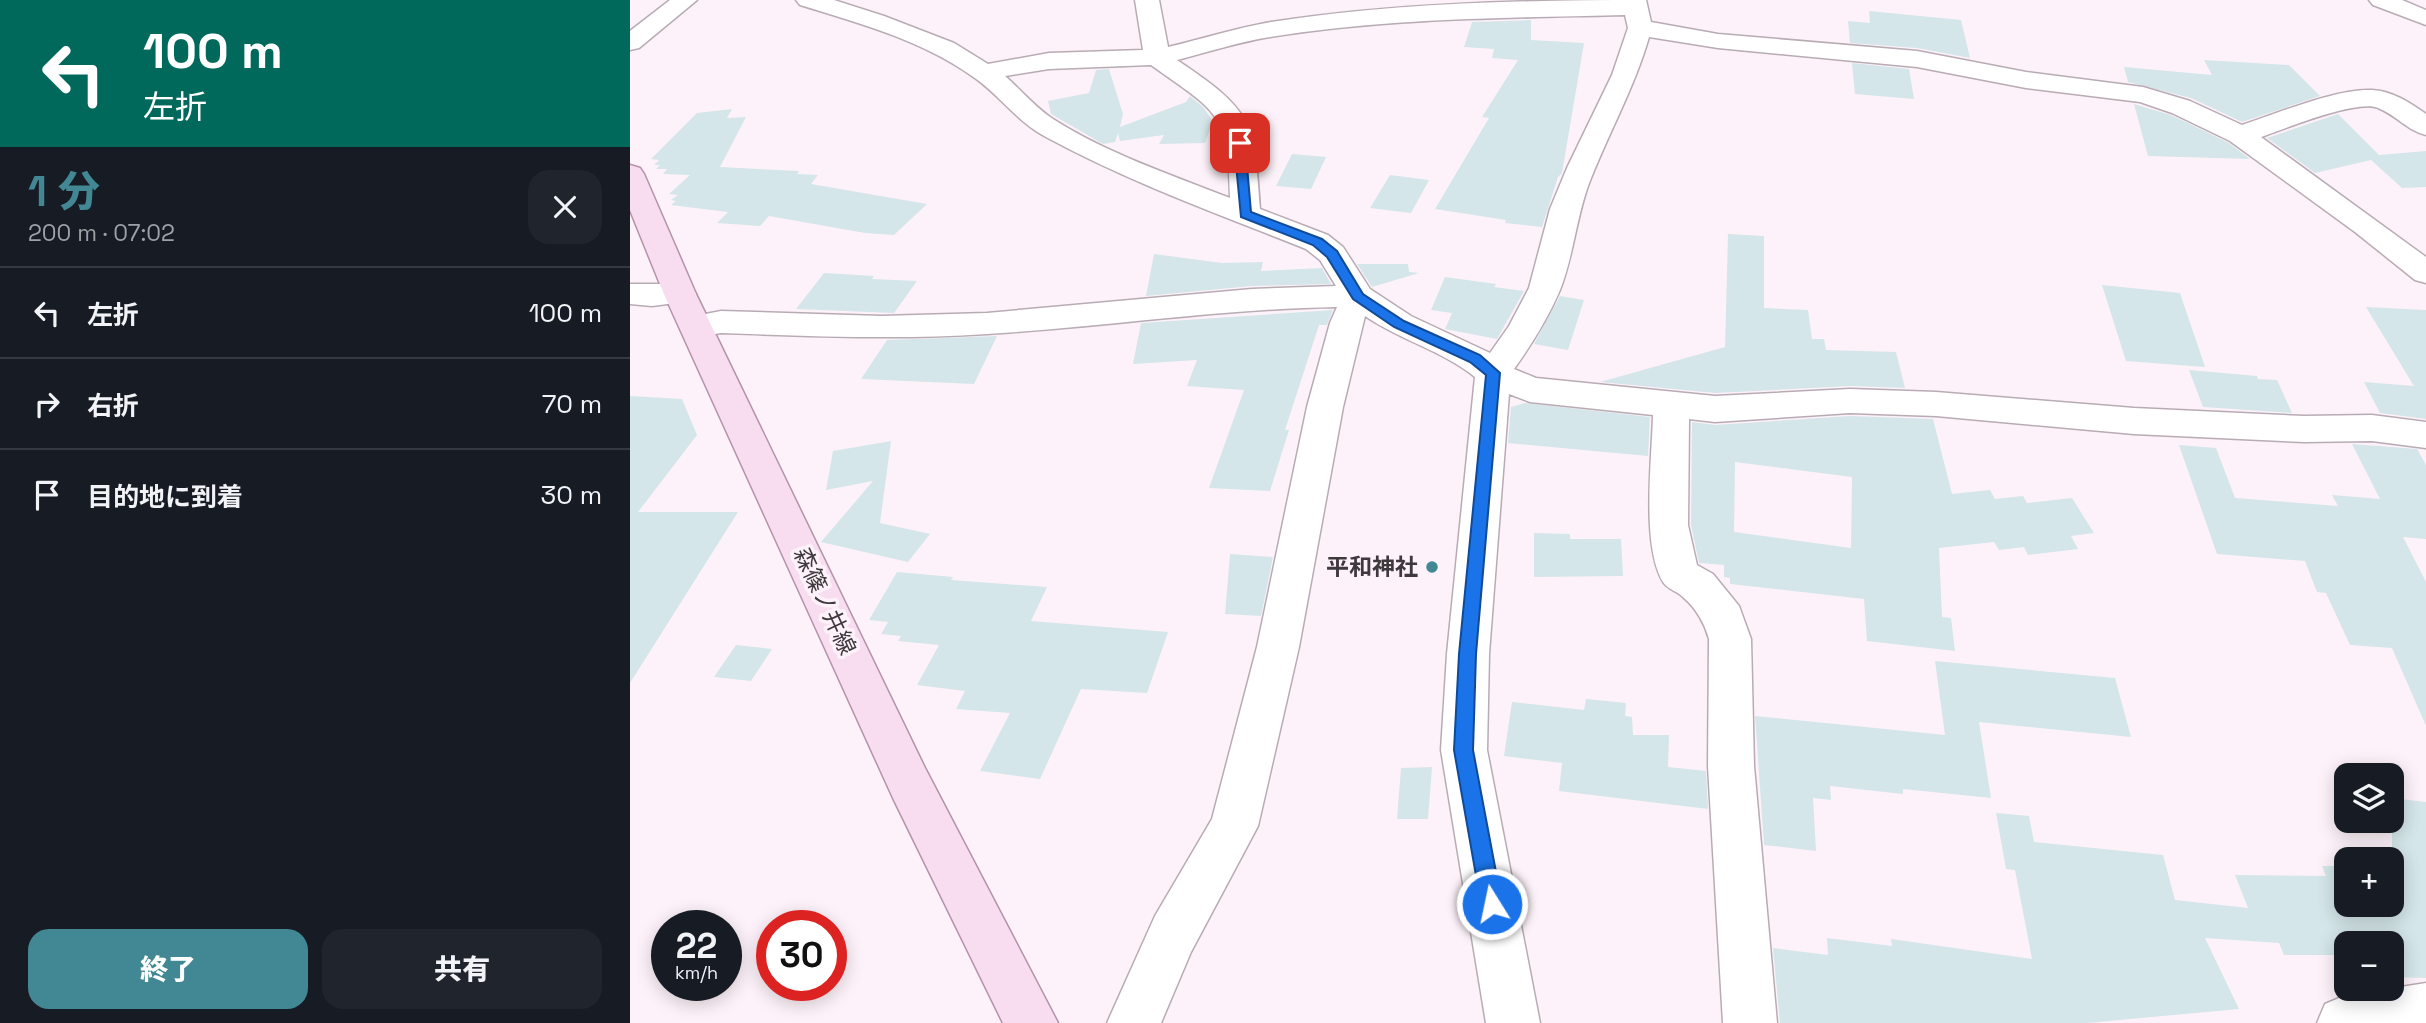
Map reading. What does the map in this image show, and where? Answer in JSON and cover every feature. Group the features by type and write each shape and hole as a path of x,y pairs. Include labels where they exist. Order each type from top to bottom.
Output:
{"main road":[{"name":"森篠ノ井線","path":"630,174 688,310 909,783 1031,1023"}],"street":[{"path":"630,43 685,0"},
{"path":"808,0 919,38 984,72 1027,113 1051,130 1190,194 1317,242 1332,254 1358,296 1399,324 1475,359 1493,373 1530,390 1714,409 1850,401 1936,404 2134,421 2304,429 2372,428 2426,435"},
{"path":"1147,0 1157,57 1221,105 1233,121 1240,143 1245,214"},
{"path":"2381,0 2426,18"},
{"path":"984,72 1049,61 1157,57 1268,30 1425,13 1637,12 1718,41 1917,59 2026,80 2143,95 2181,107 2240,135 2366,226 2426,274"},
{"path":"1513,1023 1464,750 1468,654 1493,373 1524,330 1545,288 1565,209 1581,168 1625,75 1637,12"},
{"path":"2240,135 2352,100 2372,97 2392,104 2426,127"},
{"path":"630,294 652,296 721,322 934,326 1104,314 1191,304 1358,296"},
{"path":"1134,1023 1172,934 1234,826 1278,647 1328,395 1346,323 1358,296"},
{"path":"1671,406 1669,525 1679,574 1699,586 1724,618 1730,639 1731,766 1750,1023"},
{"path":"2344,1023 2426,1010"}],"building":[{"path":"1869,11 1961,20 1970,58 1917,48 1850,43 1848,21 1870,23"},
{"path":"1531,20 1531,40 1584,43 1562,173 1558,177 1542,227 1505,223 1506,220 1435,209 1489,118 1482,117 1518,60 1492,58 1494,49 1464,47 1472,22"},
{"path":"2204,60 2289,65 2320,96 2242,122 2191,98 2128,82 2124,67 2212,75"},
{"path":"1852,63 1909,69 1914,99 1855,94"},
{"path":"1109,69 1123,114 1120,127 1186,102 1190,96 1203,107 1218,128 1210,129 1205,143 1159,144 1164,135 1120,141 1118,133 1115,142 1103,144 1051,114 1048,101 1089,93 1096,70"},
{"path":"2134,104 2171,115 2229,143 2250,159 2148,156"},
{"path":"732,109 727,118 746,117 720,167 799,171 797,174 818,175 811,184 927,204 894,235 865,233 769,216 760,226 717,223 728,212 671,205 676,201 671,200 678,195 669,194 690,175 663,174 667,169 656,169 660,165 654,165 659,160 651,159 697,113"},
{"path":"2338,114 2379,155 2426,151 2426,187 2402,188 2371,160 2315,173 2267,138"},
{"path":"1292,154 1326,157 1311,189 1276,186"},
{"path":"1390,175 1429,180 1411,213 1370,208"},
{"path":"1728,234 1764,236 1764,308 1808,310 1812,339 1824,339 1826,350 1896,352 1905,388 1850,386 1715,393 1600,382 1725,347"},
{"path":"1154,254 1222,263 1263,262 1261,271 1322,268 1331,284 1252,286 1146,296"},
{"path":"1357,264 1408,264 1409,272 1419,273 1372,287"},
{"path":"824,273 917,281 894,313 796,309"},
{"path":"1445,277 1524,291 1497,339 1445,329 1452,313 1431,310"},
{"path":"2102,285 2180,293 2205,367 2126,361"},
{"path":"1560,296 1584,300 1568,350 1534,344"},
{"path":"2366,307 2426,310 2426,419 2380,413 2364,382 2414,386"},
{"path":"1333,310 1327,325 1319,325 1285,430 1289,430 1270,491 1209,488 1244,390 1187,386 1197,360 1133,364 1141,323"},
{"path":"997,336 974,384 861,379 887,340"},
{"path":"2189,370 2277,380 2292,413 2203,407"},
{"path":"630,396 682,399 697,435 638,512 738,512 630,683"},
{"path":"1525,403 1650,417 1648,456 1508,443 1511,407"},
{"path":"1850,416 1933,419 1952,494 1990,490 1995,499 2023,496 2027,503 2072,498 2094,533 2071,536 2078,549 2028,555 2024,547 1999,550 1994,542 1939,548 1942,617 1951,618 1955,651 1867,641 1864,599 1730,584 1730,578 1724,577 1724,565 1699,563 1691,525 1692,422 1715,425","holes":["1735,462 1852,477 1851,548 1734,532"]},
{"path":"891,441 880,523 930,534 908,562 821,542 873,481 826,490 833,451"},
{"path":"2352,444 2417,449 2426,465 2426,539 2403,537 2426,582 2426,726 2392,648 2350,645 2326,593 2317,592 2305,561 2217,554 2179,445 2216,448 2235,498 2338,506 2332,495 2380,499"},
{"path":"1534,533 1570,534 1570,539 1621,539 1623,576 1534,577"},
{"path":"1230,554 1273,557 1261,616 1225,614"},
{"path":"897,572 953,577 951,580 1047,587 1031,621 1168,632 1147,693 1081,689 1040,779 980,771 1010,713 956,709 965,691 917,685 939,645 898,641 901,636 881,634 888,622 869,620"},
{"path":"736,645 772,649 751,681 714,677"},
{"path":"1935,661 2115,678 2131,737 1979,722 1991,798 1903,789 1903,794 1830,786 1831,800 1813,798 1816,851 1764,845 1755,716 1945,735"},
{"path":"1586,699 1626,703 1625,716 1632,717 1633,735 1669,735 1668,767 1706,771 1708,809 1559,791 1562,763 1504,756 1512,702 1584,710"},
{"path":"1432,767 1428,819 1397,819 1401,768"},
{"path":"2404,799 2426,802 2426,978 2404,977 2404,931 2334,931 2334,955 2284,955 2279,943 2205,938 2239,1009 2087,1023 1780,1023 1773,948 1828,955 1827,938 1892,946 1891,939 2032,959 2015,870 2006,869 1996,813 2029,816 2034,842 2163,855 2175,900 2248,908 2235,875 2326,876 2322,866 2334,866 2334,917 2404,917 2404,847 2392,847 2392,833 2404,833"}],"place":[{"name":"平和神社","path":"1432,567"}],"route":[{"path":"1240,143 1245,214 1317,242 1332,254 1358,296 1399,324 1475,359 1493,373 1468,654 1464,750 1492,904"}]}
